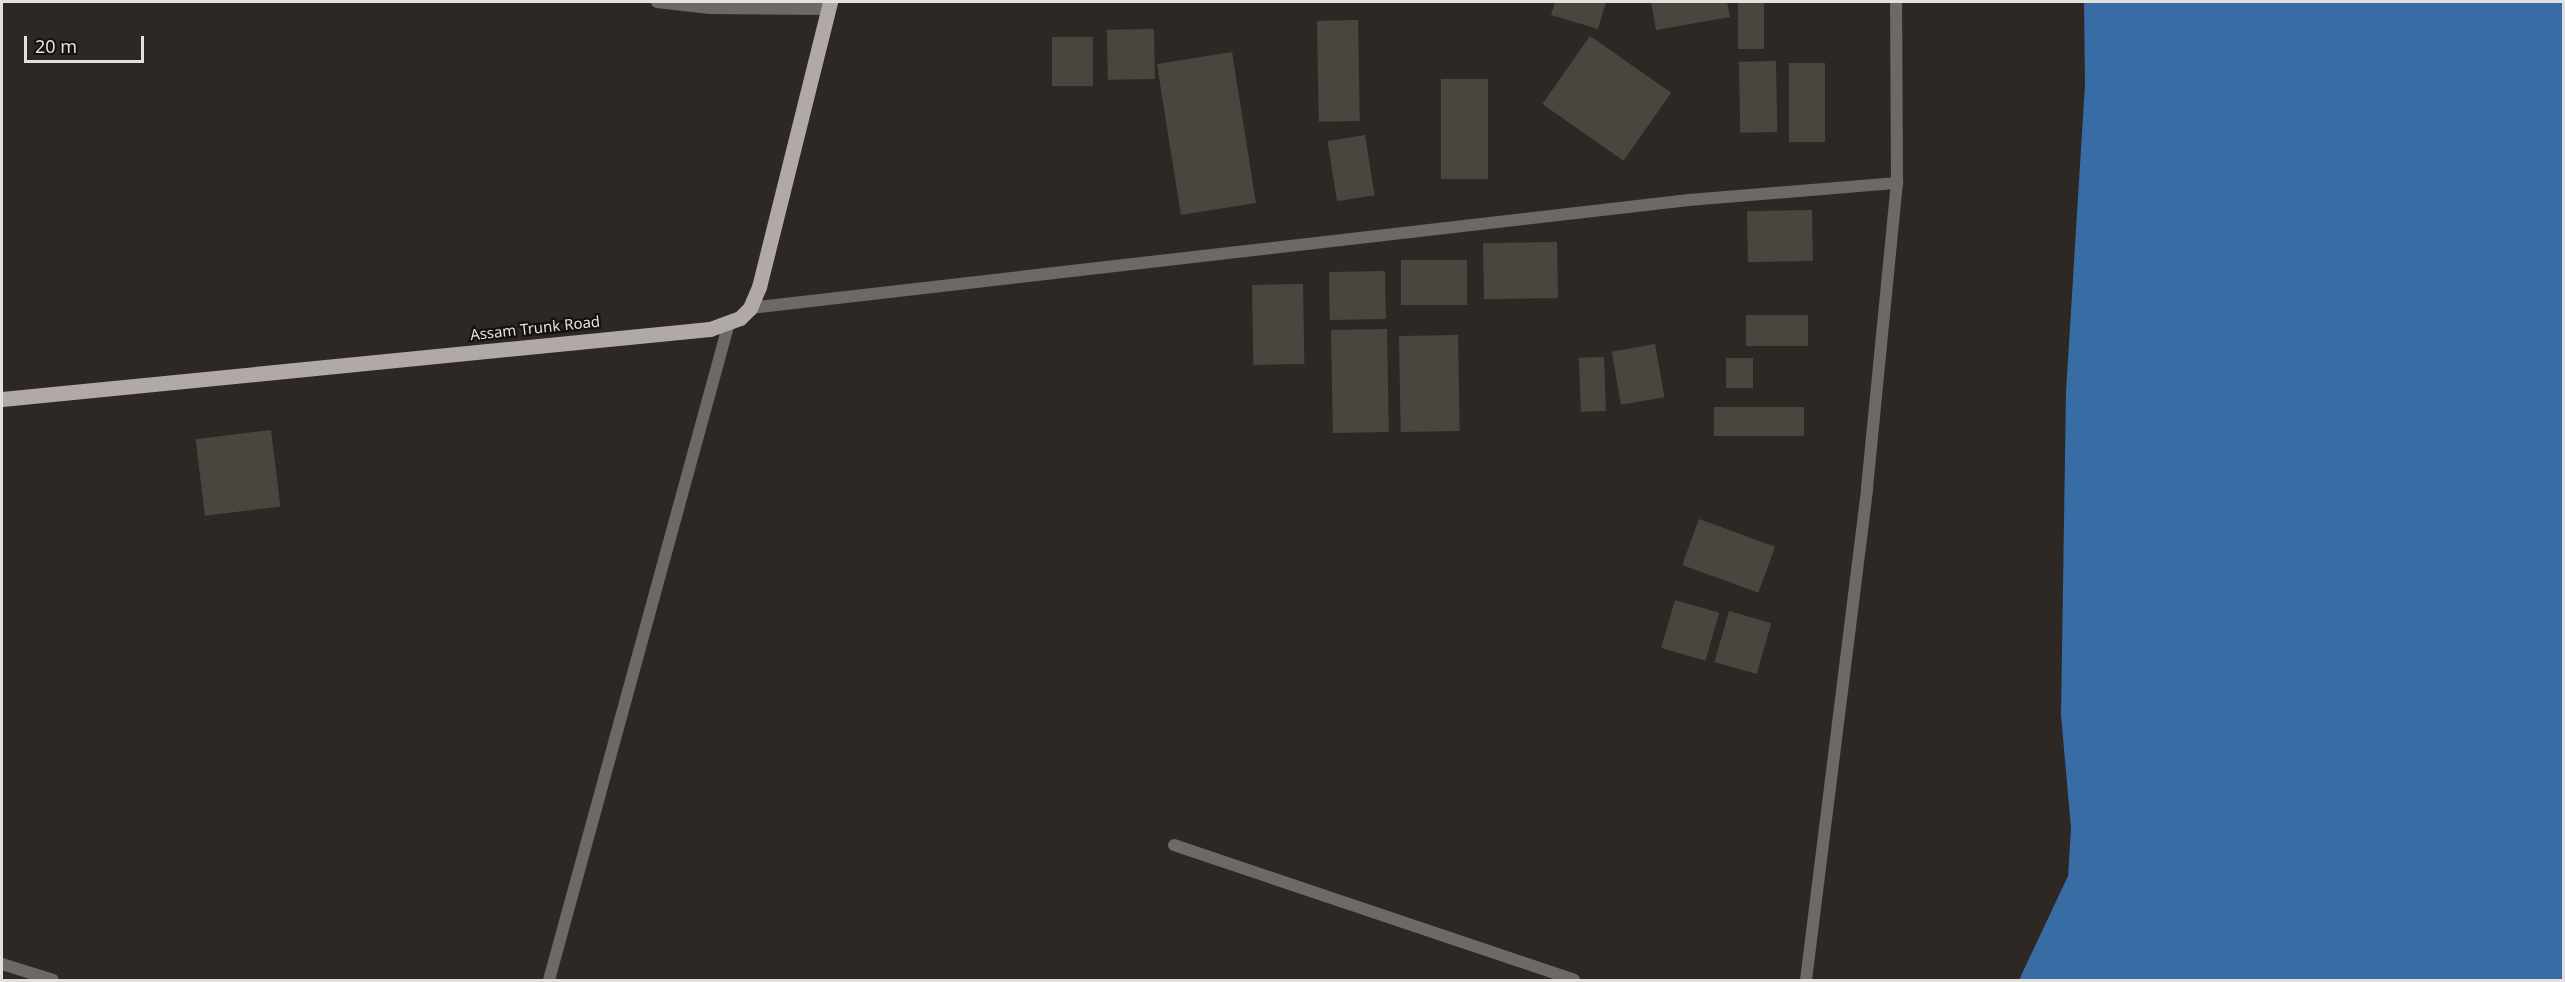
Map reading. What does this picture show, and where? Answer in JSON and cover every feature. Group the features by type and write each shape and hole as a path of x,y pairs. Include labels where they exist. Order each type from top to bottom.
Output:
{"main road":[{"path":"750,308 759,287 829,5"},
{"name":"Assam Trunk Road","path":"2,399 710,329 729,323 750,308"}],"street":[{"path":"657,2 710,8 829,5"},
{"path":"1806,981 1867,488 1897,183 1896,2"},
{"path":"750,308 1689,200 1897,183"},
{"path":"549,981 729,323"},
{"path":"1174,845 1574,981"},
{"path":"2,964 52,981"}],"water":[{"path":"2084,2 2563,2 2563,980 2019,980 2068,876 2071,828 2061,715 2066,392 2085,84"}],"building":[{"path":"1555,2 1606,2 1598,29 1551,15"},
{"path":"1651,2 1727,2 1730,17 1656,30"},
{"path":"1738,2 1764,2 1764,49 1738,49"},
{"path":"1358,20 1360,121 1319,122 1317,21"},
{"path":"1154,29 1155,79 1108,80 1107,30"},
{"path":"1590,36 1671,93 1623,161 1542,104"},
{"path":"1052,37 1093,37 1093,86 1052,86"},
{"path":"1232,52 1256,203 1181,215 1157,64"},
{"path":"1776,61 1777,132 1740,133 1739,62"},
{"path":"1789,63 1825,63 1825,142 1789,142"},
{"path":"1441,79 1488,79 1488,179 1441,179"},
{"path":"1365,135 1375,195 1337,201 1327,141"},
{"path":"1812,210 1813,261 1748,262 1747,211"},
{"path":"1557,242 1558,298 1484,299 1483,243"},
{"path":"1401,260 1467,260 1467,305 1401,305"},
{"path":"1385,271 1386,319 1330,320 1329,272"},
{"path":"1303,284 1304,364 1253,365 1252,285"},
{"path":"1746,315 1808,315 1808,346 1746,346"},
{"path":"1387,329 1389,432 1333,433 1331,330"},
{"path":"1458,335 1460,431 1401,432 1399,336"},
{"path":"1655,344 1664,397 1621,405 1612,352"},
{"path":"1604,357 1606,411 1581,412 1579,358"},
{"path":"1726,358 1753,358 1753,388 1726,388"},
{"path":"1714,407 1804,407 1804,436 1714,436"},
{"path":"271,430 280,506 205,516 196,439"},
{"path":"1699,519 1775,547 1758,593 1682,565"},
{"path":"1675,600 1719,613 1705,661 1661,648"},
{"path":"1729,611 1771,623 1757,674 1714,662"}]}
